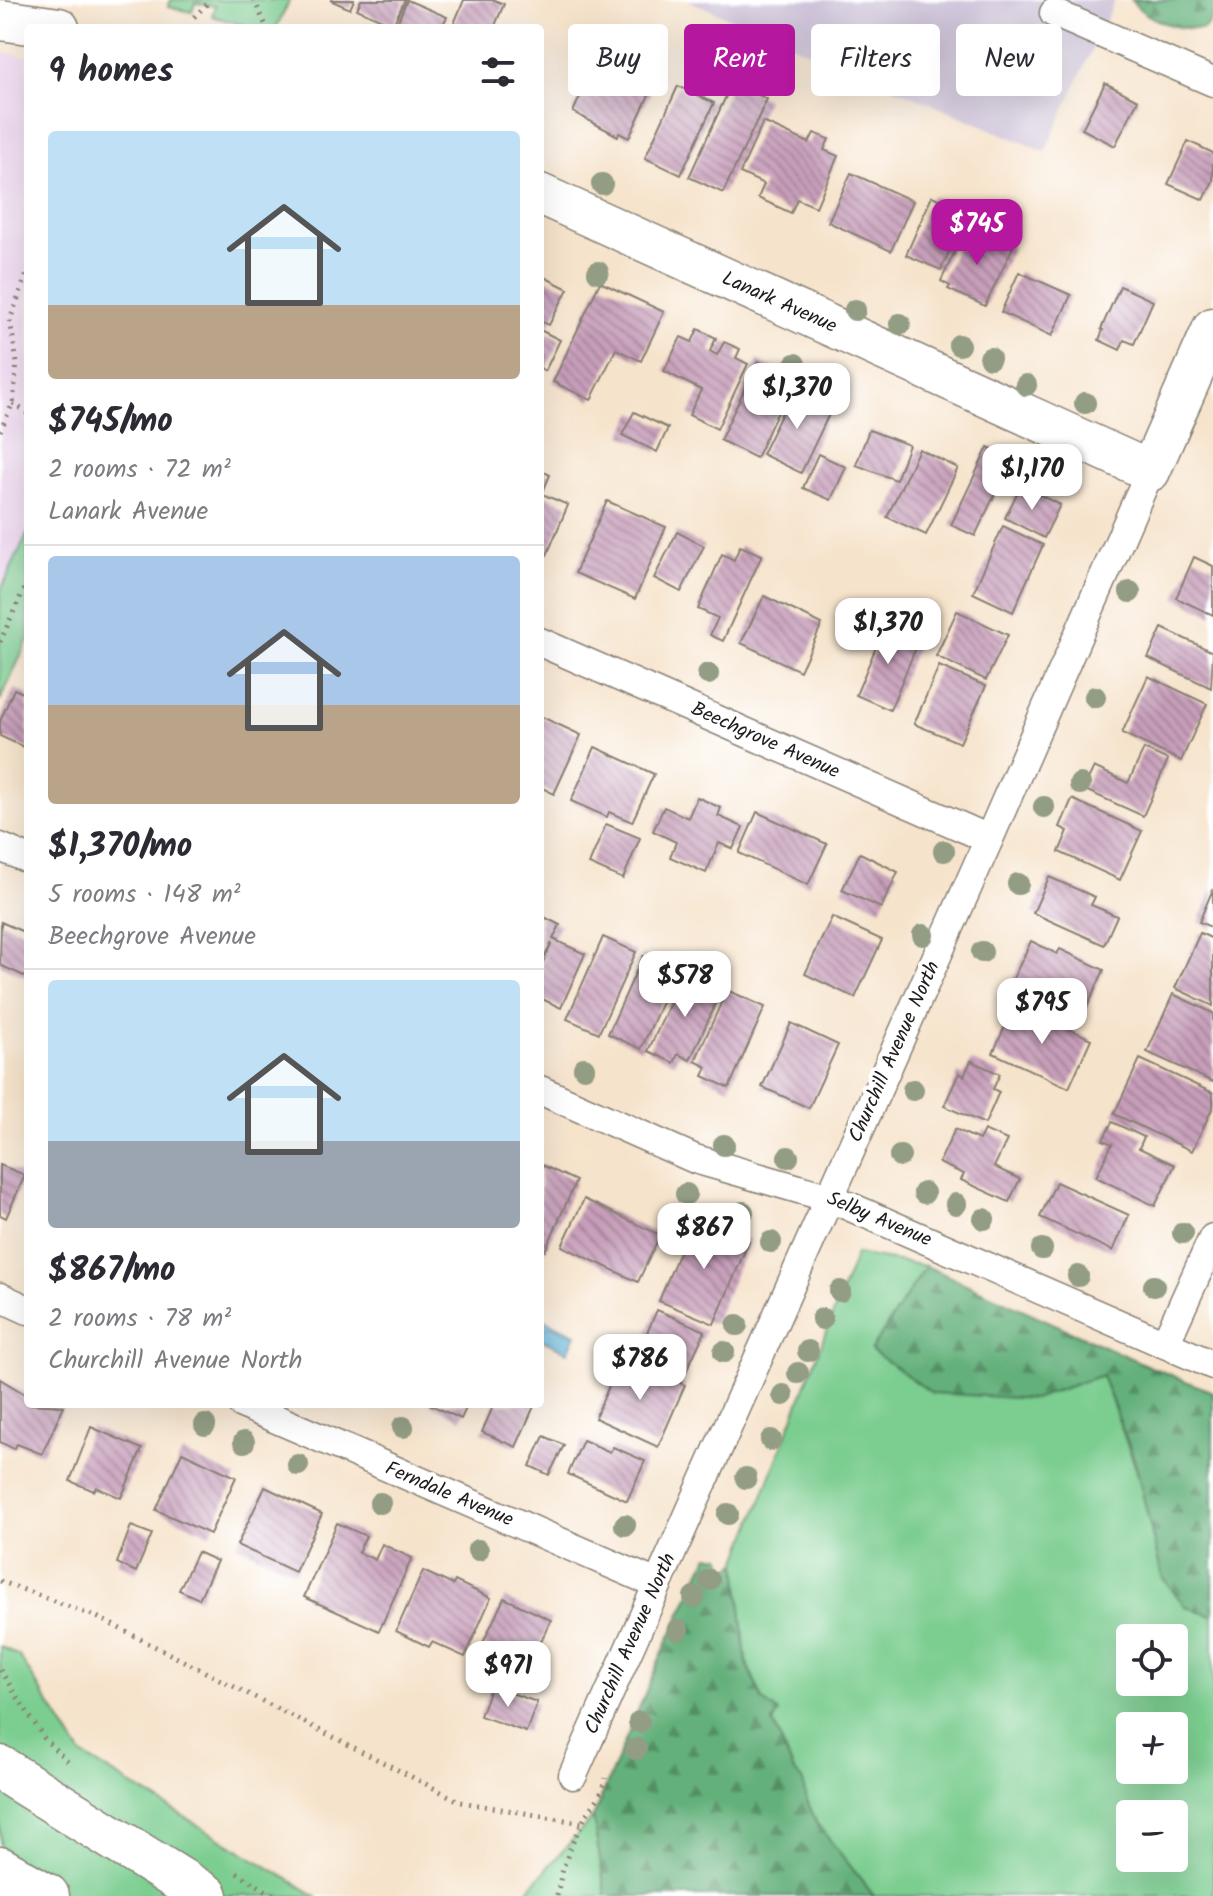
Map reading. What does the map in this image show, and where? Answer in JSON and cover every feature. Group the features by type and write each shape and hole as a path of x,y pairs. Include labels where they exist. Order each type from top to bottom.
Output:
{"highway":[{"path":"0,1768 220,1884"},
{"path":"0,1869 47,1896"}],"street":[{"path":"1054,13 1213,82"},
{"path":"0,20 30,24"},
{"name":"Lanark Avenue","path":"544,196 1150,471"},
{"name":"Churchill Avenue North","path":"578,1764 1211,339"},
{"name":"Beechgrove Avenue","path":"544,644 989,839"},
{"path":"0,847 24,857"},
{"name":"Selby Avenue","path":"544,1092 695,1159 830,1198 1213,1365"},
{"path":"1165,1344 1213,1238"},
{"path":"0,1297 24,1308"},
{"name":"Ferndale Avenue","path":"251,1408 657,1584"}],"path":[{"path":"194,17 211,0"},
{"path":"254,0 265,24"},
{"path":"0,431 13,403 17,363 10,320 24,282"},
{"path":"13,403 24,411"},
{"path":"0,642 24,589"},
{"path":"0,1581 97,1617 461,1802 582,1823"},
{"path":"0,1670 44,1738 73,1768"},
{"path":"557,1896 561,1871 582,1823 601,1796 606,1775 604,1766 578,1764"},
{"path":"220,1884 275,1896"}],"shaded area":[{"path":"687,0 1115,0 1045,152 913,96 940,96 940,24 811,24 811,53 795,46 795,24 744,24"},
{"path":"0,52 24,56 24,541 0,592"}],"green space":[{"path":"171,0 290,0 278,24 240,24 212,16 215,6 195,3 192,12 168,7"},
{"path":"1131,0 1213,0 1212,13 1203,29 1183,28 1154,19"},
{"path":"24,541 24,649 0,701 0,592"},
{"path":"856,1254 926,1266 907,1297 1033,1399 1102,1375 1186,1607 1213,1615 1213,1896 874,1896 817,1824 746,1661 737,1563"},
{"path":"926,1266 1213,1392 1213,1615 1186,1607 1162,1577 1135,1462 1102,1375 1033,1399 932,1393 871,1350"},
{"path":"708,1556 721,1556 726,1570 737,1563 746,1661 763,1701 779,1712 773,1723 794,1771 803,1780 805,1796 817,1824 874,1896 606,1896 593,1817 660,1658"},
{"path":"0,1646 19,1656 82,1755 316,1896 0,1896"},
{"path":"593,1817 606,1896 522,1896"}],"water":[{"path":"544,1320 576,1334 568,1352 544,1341"}],"building":[{"path":"330,0 354,0 350,9"},
{"path":"361,0 405,0 393,24 357,9"},
{"path":"407,0 447,17 443,24 397,24"},
{"path":"464,0 494,0 504,4 496,24 454,24"},
{"path":"1105,83 1138,100 1115,146 1082,129"},
{"path":"678,86 684,89 684,96 699,96 714,103 681,175 645,158"},
{"path":"580,96 648,96 629,138 619,133 618,136 573,112"},
{"path":"726,96 760,96 767,99 723,193 689,177"},
{"path":"763,122 809,143 814,133 829,139 824,150 838,156 816,207 797,199 791,213 758,198 764,184 740,173"},
{"path":"1188,141 1213,153 1213,181 1204,200 1168,184"},
{"path":"851,173 913,201 891,251 828,222"},
{"path":"932,196 967,211 941,270 906,255"},
{"path":"976,230 1013,247 985,306 948,289 950,286 941,281 961,238 970,242"},
{"path":"1019,272 1071,295 1052,336 1001,312"},
{"path":"544,277 568,289 549,325 544,323"},
{"path":"600,282 664,312 641,361 616,349 591,400 553,382"},
{"path":"1120,286 1153,301 1134,344 1124,340 1120,350 1099,340"},
{"path":"698,329 716,338 710,351 717,355 724,342 740,349 736,358 748,364 717,429 689,415 701,390 664,371 681,337 692,342"},
{"path":"544,332 560,340 544,370"},
{"path":"758,361 778,370 775,376 791,384 756,458 720,440"},
{"path":"793,390 832,408 801,473 762,454"},
{"path":"634,412 668,428 657,452 622,435"},
{"path":"869,430 909,445 896,480 856,465"},
{"path":"988,447 1012,458 975,536 951,525"},
{"path":"919,449 958,468 926,535 887,517"},
{"path":"818,454 846,467 831,500 803,488"},
{"path":"544,472 550,475 544,489"},
{"path":"1021,485 1060,505 1044,538 1005,518"},
{"path":"544,495 568,505 547,555 544,554"},
{"path":"607,501 666,527 635,599 575,573"},
{"path":"1003,526 1043,545 1013,612 973,593"},
{"path":"677,532 704,546 681,592 654,578"},
{"path":"740,546 762,555 723,641 710,635 718,618 698,609 722,554 734,560"},
{"path":"1194,557 1213,566 1213,615 1176,598"},
{"path":"764,596 822,624 800,671 741,643"},
{"path":"957,611 1008,635 986,680 936,656"},
{"path":"886,623 920,638 890,710 856,695"},
{"path":"1162,628 1213,652 1211,688 1148,658"},
{"path":"939,666 986,686 960,743 914,724"},
{"path":"1148,676 1207,704 1181,761 1122,733"},
{"path":"14,689 24,693 24,747 0,736 0,721"},
{"path":"544,718 581,735 554,794 544,789"},
{"path":"595,747 654,774 632,822 609,812 607,817 571,801"},
{"path":"1144,749 1168,760 1143,816 1083,789 1094,767 1128,783"},
{"path":"697,797 721,808 718,816 743,827 733,849 719,843 706,873 670,857 676,842 653,831 664,807 688,818"},
{"path":"1072,799 1142,831 1120,880 1059,852 1068,831 1060,827"},
{"path":"757,812 827,844 808,885 739,853"},
{"path":"606,824 640,838 623,879 589,864"},
{"path":"860,853 898,872 881,908 842,890"},
{"path":"1049,877 1095,897 1091,905 1117,916 1104,945 1033,913"},
{"path":"1213,889 1213,928 1199,922"},
{"path":"544,917 560,925 553,939 585,954 561,1008 544,1000 544,960 552,943 544,958"},
{"path":"832,917 882,940 855,998 805,974"},
{"path":"1,922 24,932 24,976 0,965"},
{"path":"1200,933 1213,939 1213,1006 1175,988"},
{"path":"603,937 636,952 599,1033 567,1019"},
{"path":"1031,941 1057,954 1060,949 1104,970 1082,1018 1067,1010 1064,1016 1042,1006 1045,1000 1038,997 1039,994 1012,981"},
{"path":"643,956 676,971 641,1049 608,1034"},
{"path":"684,973 722,990 690,1060 678,1054 674,1063 648,1051"},
{"path":"727,990 765,1007 729,1088 703,1076 707,1067 695,1061"},
{"path":"1173,994 1213,1013 1213,1082 1147,1052"},
{"path":"1015,1004 1091,1039 1069,1088 993,1053"},
{"path":"791,1023 838,1045 809,1108 762,1087"},
{"path":"1140,1059 1213,1093 1213,1107 1192,1151 1114,1114"},
{"path":"971,1061 1000,1074 993,1089 999,1092 985,1124 944,1106 959,1073 964,1076"},
{"path":"1112,1122 1144,1137 1139,1148 1175,1165 1155,1206 1096,1177 1112,1144 1103,1140"},
{"path":"955,1129 979,1140 984,1130 1007,1140 994,1167 1020,1179 1009,1202 961,1180 964,1174 939,1163"},
{"path":"0,1165 24,1177 6,1218 0,1215"},
{"path":"544,1166 576,1181 544,1250"},
{"path":"1056,1182 1129,1215 1113,1251 1040,1217"},
{"path":"584,1199 660,1235 638,1282 562,1246"},
{"path":"693,1218 749,1241 714,1324 659,1301"},
{"path":"657,1310 705,1331 686,1372 639,1351"},
{"path":"622,1356 685,1385 658,1447 595,1418"},
{"path":"0,1379 24,1394 24,1408 63,1408 42,1454 17,1444 14,1449 0,1442"},
{"path":"438,1408 466,1408 461,1419"},
{"path":"492,1408 533,1408 516,1447 482,1432"},
{"path":"91,1427 142,1449 121,1498 96,1487 94,1491 70,1481"},
{"path":"544,1436 564,1445 549,1475 530,1466"},
{"path":"583,1440 610,1452 613,1447 645,1461 627,1501 568,1474"},
{"path":"182,1452 236,1477 210,1534 156,1510"},
{"path":"265,1487 322,1514 295,1572 237,1545"},
{"path":"337,1523 366,1536 358,1552 375,1560 382,1544 412,1558 379,1631 304,1597"},
{"path":"131,1526 152,1534 136,1572 117,1563"},
{"path":"197,1552 217,1561 199,1599 179,1590"},
{"path":"423,1571 453,1585 455,1581 491,1598 465,1657 432,1642 429,1647 396,1631"},
{"path":"504,1598 551,1620 529,1667 482,1645"},
{"path":"491,1686 537,1702 526,1732 480,1716"}]}
